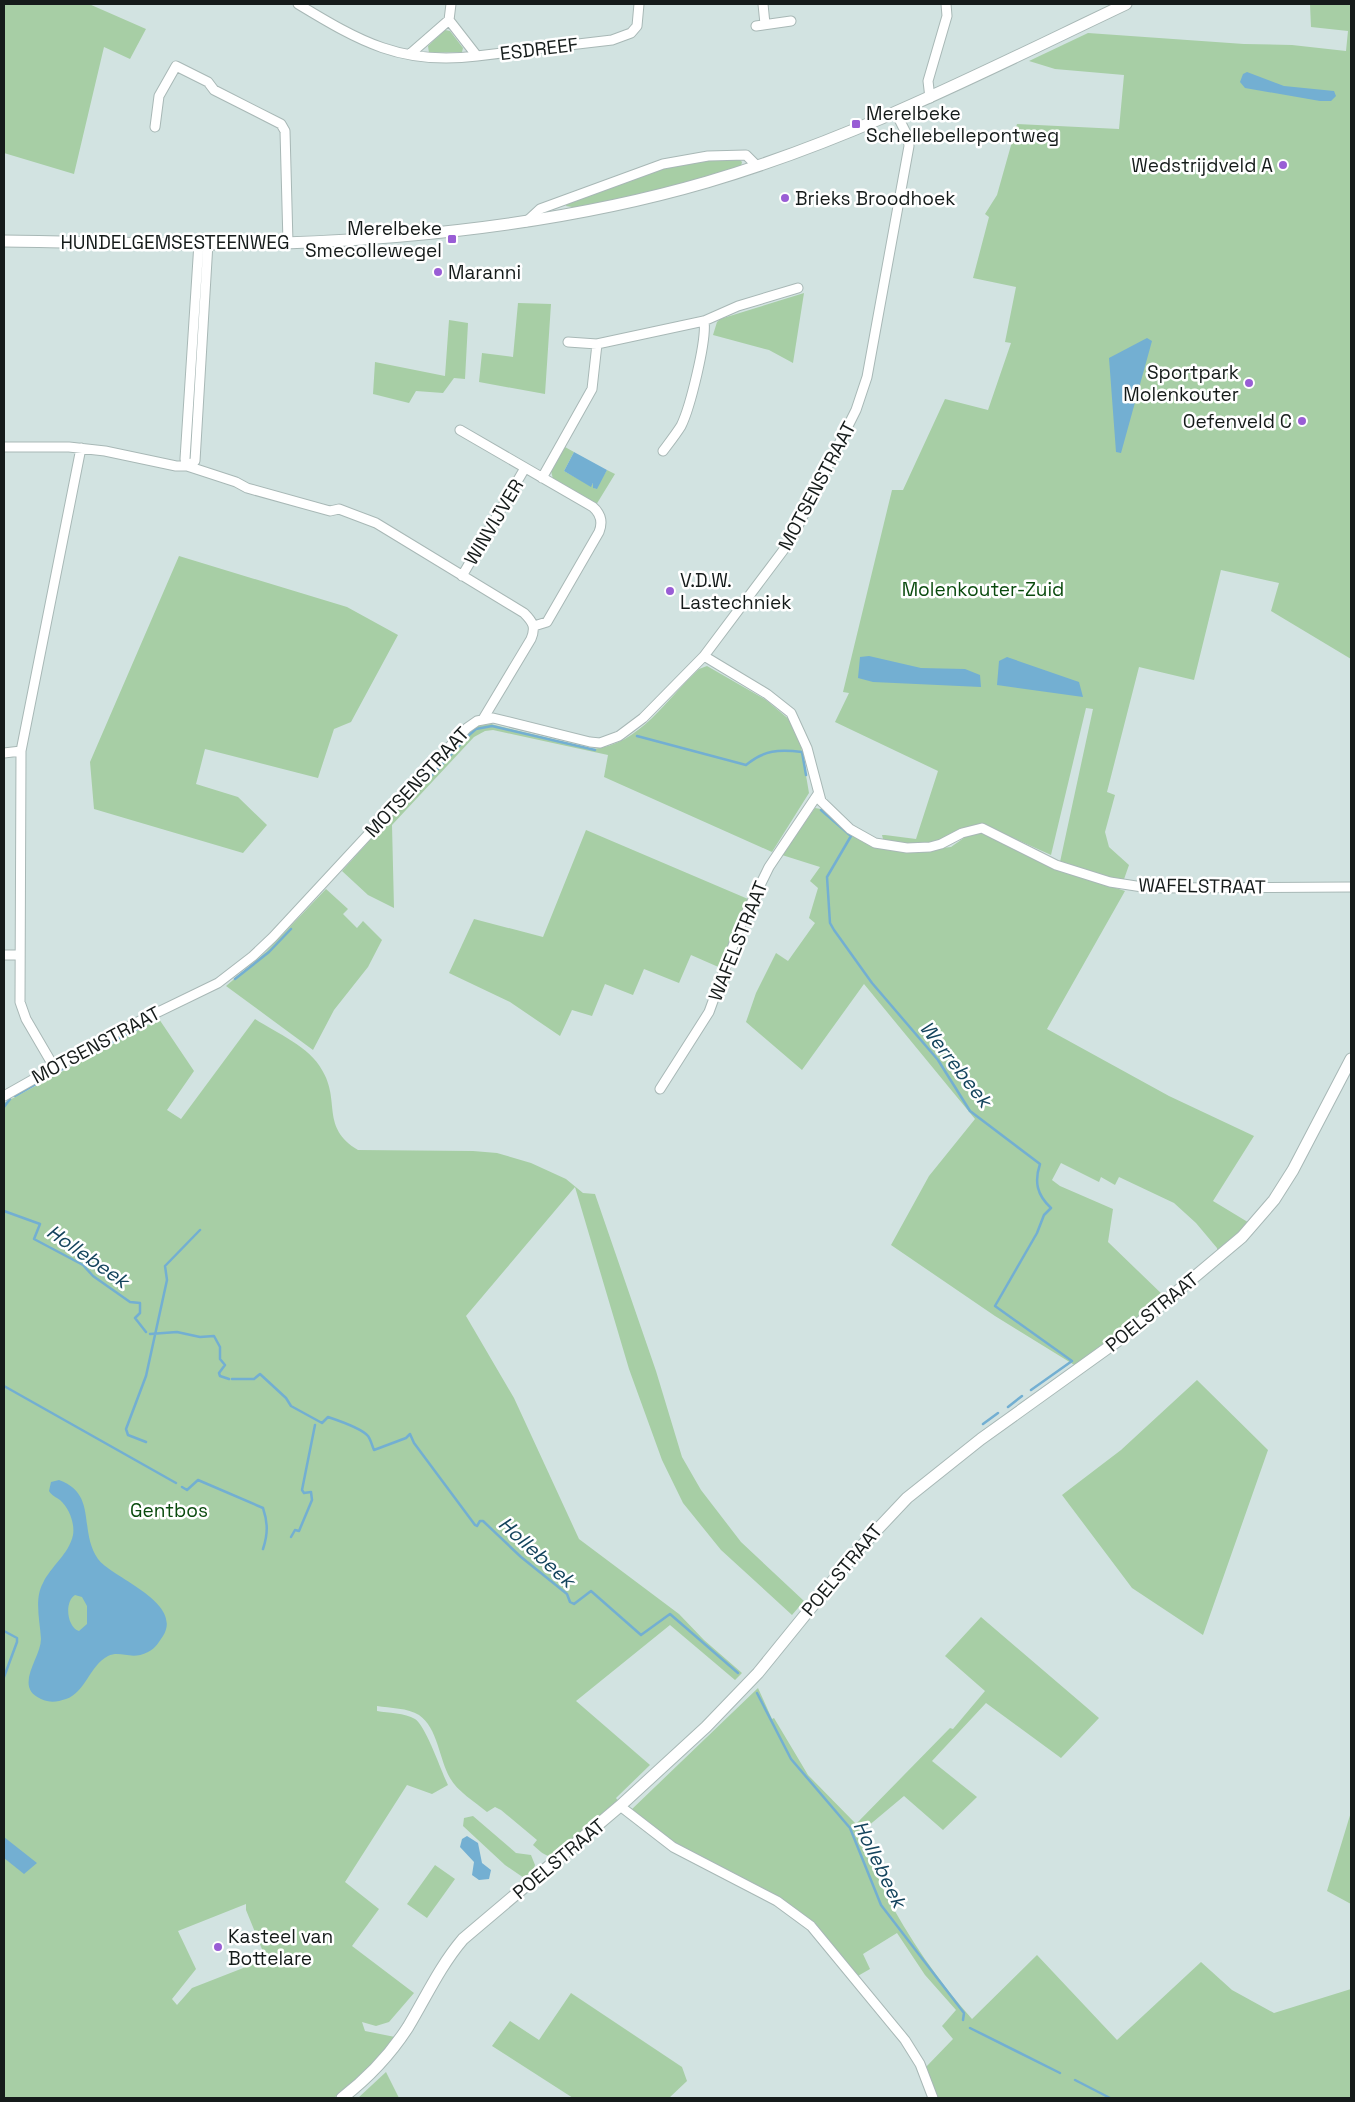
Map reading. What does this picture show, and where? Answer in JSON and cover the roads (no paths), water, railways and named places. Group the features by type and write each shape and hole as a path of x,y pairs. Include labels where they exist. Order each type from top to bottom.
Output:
{"street":[{"path":"298,4 352,36 386,50 449,60 478,56"},
{"path":"410,54 448,20 451,4"},
{"name":"ESDREEF","path":"448,20 478,56 612,40 623,37 637,26 640,4"},
{"path":"763,4 761,25 791,21"},
{"path":"930,98 928,81 947,16 946,4"},
{"name":"HUNDELGEMSESTEENWEG","path":"4,242 288,243 433,233 526,222 653,196 757,166 896,113 1126,4"},
{"path":"155,127 159,96 176,66 208,82 214,90 280,124 285,130 288,243"},
{"name":"MOTSENSTRAAT","path":"4,1096 54,1066 155,1012 218,983 238,968 273,937 467,728 483,719 509,722 590,742 610,741 643,718 704,656 791,540 859,403 867,377 909,146 908,137 896,113"},
{"path":"526,222 540,209 663,164 708,156 746,155 757,166"},
{"path":"187,466 195,461 197,419 195,378 203,243"},
{"path":"568,342 596,344 704,321 715,314 798,288"},
{"path":"663,451 681,426 686,413 705,335 704,321"},
{"path":"542,478 592,389 596,344"},
{"path":"187,466 185,460 188,418 195,378"},
{"path":"188,418 197,419"},
{"path":"460,430 593,507 600,515 602,526 547,622 534,626"},
{"path":"4,447 81,448 176,466 187,466 236,482 247,488 330,511 340,509 364,517 524,613 534,626"},
{"path":"54,1066 26,1019 20,1002 21,751 81,448"},
{"name":"WINVIJVER","path":"462,576 525,468"},
{"path":"483,719 531,639 534,626"},
{"name":"WAFELSTRAAT","path":"704,656 767,694 791,713 807,748 818,794 826,808 850,829 875,843 889,846 930,847 941,844 962,833 982,828 1056,865 1110,882 1148,888 1351,887"},
{"path":"4,753 21,751"},
{"name":"WAFELSTRAAT","path":"660,1089 709,1012 742,924 765,875 818,794"},
{"path":"4,955 19,955"},
{"name":"POELSTRAAT","path":"342,2098 363,2082 394,2047 411,2022 446,1960 463,1939 620,1806 706,1727 758,1673 857,1551 907,1498 960,1454 1123,1337 1242,1237 1274,1200 1293,1170 1351,1059"},
{"path":"620,1806 673,1847 777,1901 811,1926 905,2040 920,2064 933,2098"}],"water":[{"path":"1247,72 1284,86 1334,91 1336,96 1331,101 1320,101 1245,88 1240,82 1243,74"},
{"path":"1147,338 1152,341 1121,453 1116,452 1109,358"},
{"path":"574,452 607,470 597,489 593,488 593,483 591,487 564,471"},
{"path":"869,656 921,668 965,669 980,675 981,687 873,682 858,678 860,657"},
{"path":"1007,657 1079,682 1083,697 997,685 999,661"},
{"path":"59,1480 71,1486 79,1494 86,1514 92,1548 98,1559 155,1602 164,1612 167,1624 163,1636 151,1650 136,1656 113,1654 108,1656 102,1660 73,1696 54,1702 41,1699 33,1694 29,1687 30,1672 40,1647 41,1639 38,1610 40,1589 46,1577 68,1548 73,1535 69,1511 49,1491 51,1482","holes":["75,1595 82,1597 87,1606 87,1624 79,1631 72,1625 68,1608"]},
{"path":"467,1836 478,1843 482,1863 491,1870 489,1879 479,1880 472,1875 474,1862 460,1847 462,1839"},
{"path":"4,1837 37,1863 24,1874 4,1858"}],"waterway":[{"name":"Werrebeek","path":"414,795 476,729 492,726 595,750"},
{"name":"Werrebeek","path":"637,736 746,765 759,756 772,752 802,752 806,775"},
{"name":"Werrebeek","path":"821,810 851,836 827,877 830,923 834,930 872,983 938,1060 970,1111 1040,1164 1037,1177 1038,1188 1051,1208 1044,1215 1037,1233 995,1306 1072,1361 1031,1390"},
{"name":"Werrebeek","path":"235,979 269,952 291,929"},
{"name":"Werrebeek","path":"77,1061 145,1025"},
{"name":"Werrebeek","path":"15,1096 66,1067"},
{"name":"Werrebeek","path":"4,1107 10,1099"},
{"name":"Hollebeek","path":"4,1211 40,1224 34,1239 83,1265 93,1276 130,1302 140,1303 140,1313 135,1318 146,1332"},
{"name":"Hollebeek","path":"146,1442 128,1435 126,1429 146,1376 167,1280 165,1266 200,1230"},
{"name":"Hollebeek","path":"150,1334 177,1332 200,1337 214,1336 220,1347 220,1359 225,1365 219,1373 220,1376 229,1379"},
{"name":"Hollebeek","path":"232,1379 254,1379 260,1374 286,1398 291,1406 322,1423 328,1417 360,1430 368,1436 374,1450 406,1438 410,1434 414,1443 475,1525 477,1526 480,1521 483,1521 521,1557 567,1594 570,1602 574,1604 591,1591 641,1635 670,1614 738,1673"},
{"path":"4,1386 176,1483"},
{"name":"Werrebeek","path":"1008,1407 1022,1396"},
{"name":"Werrebeek","path":"983,1424 998,1413"},
{"path":"291,1537 295,1530 299,1531 312,1500 311,1492 304,1493 302,1490 315,1425"},
{"path":"182,1487 187,1490 198,1480 263,1508 267,1529 263,1549"},
{"path":"4,1631 17,1638 4,1677"},
{"name":"Hollebeek","path":"757,1693 791,1759 850,1828 881,1905 964,2013 963,2020"},
{"name":"Hollebeek","path":"970,2028 1060,2073"},
{"name":"Hollebeek","path":"1075,2080 1110,2098"}],"place":[{"name":"Merelbeke Schellebellepontweg","path":"856,124"},
{"name":"Wedstrijdveld A","path":"1283,165"},
{"name":"Brieks Broodhoek","path":"785,198"},
{"name":"Merelbeke Smecollewegel","path":"452,239"},
{"name":"Maranni","path":"438,272"},
{"name":"Sportpark Molenkouter","path":"1249,383"},
{"name":"Oefenveld C","path":"1302,421"},
{"name":"V.D.W. Lastechniek","path":"670,591"},
{"name":"Kasteel van Bottelare","path":"218,1947"}],"park label":[{"name":"Molenkouter-Zuid","path":"983,589"},
{"name":"Gentbos","path":"169,1510"}]}
